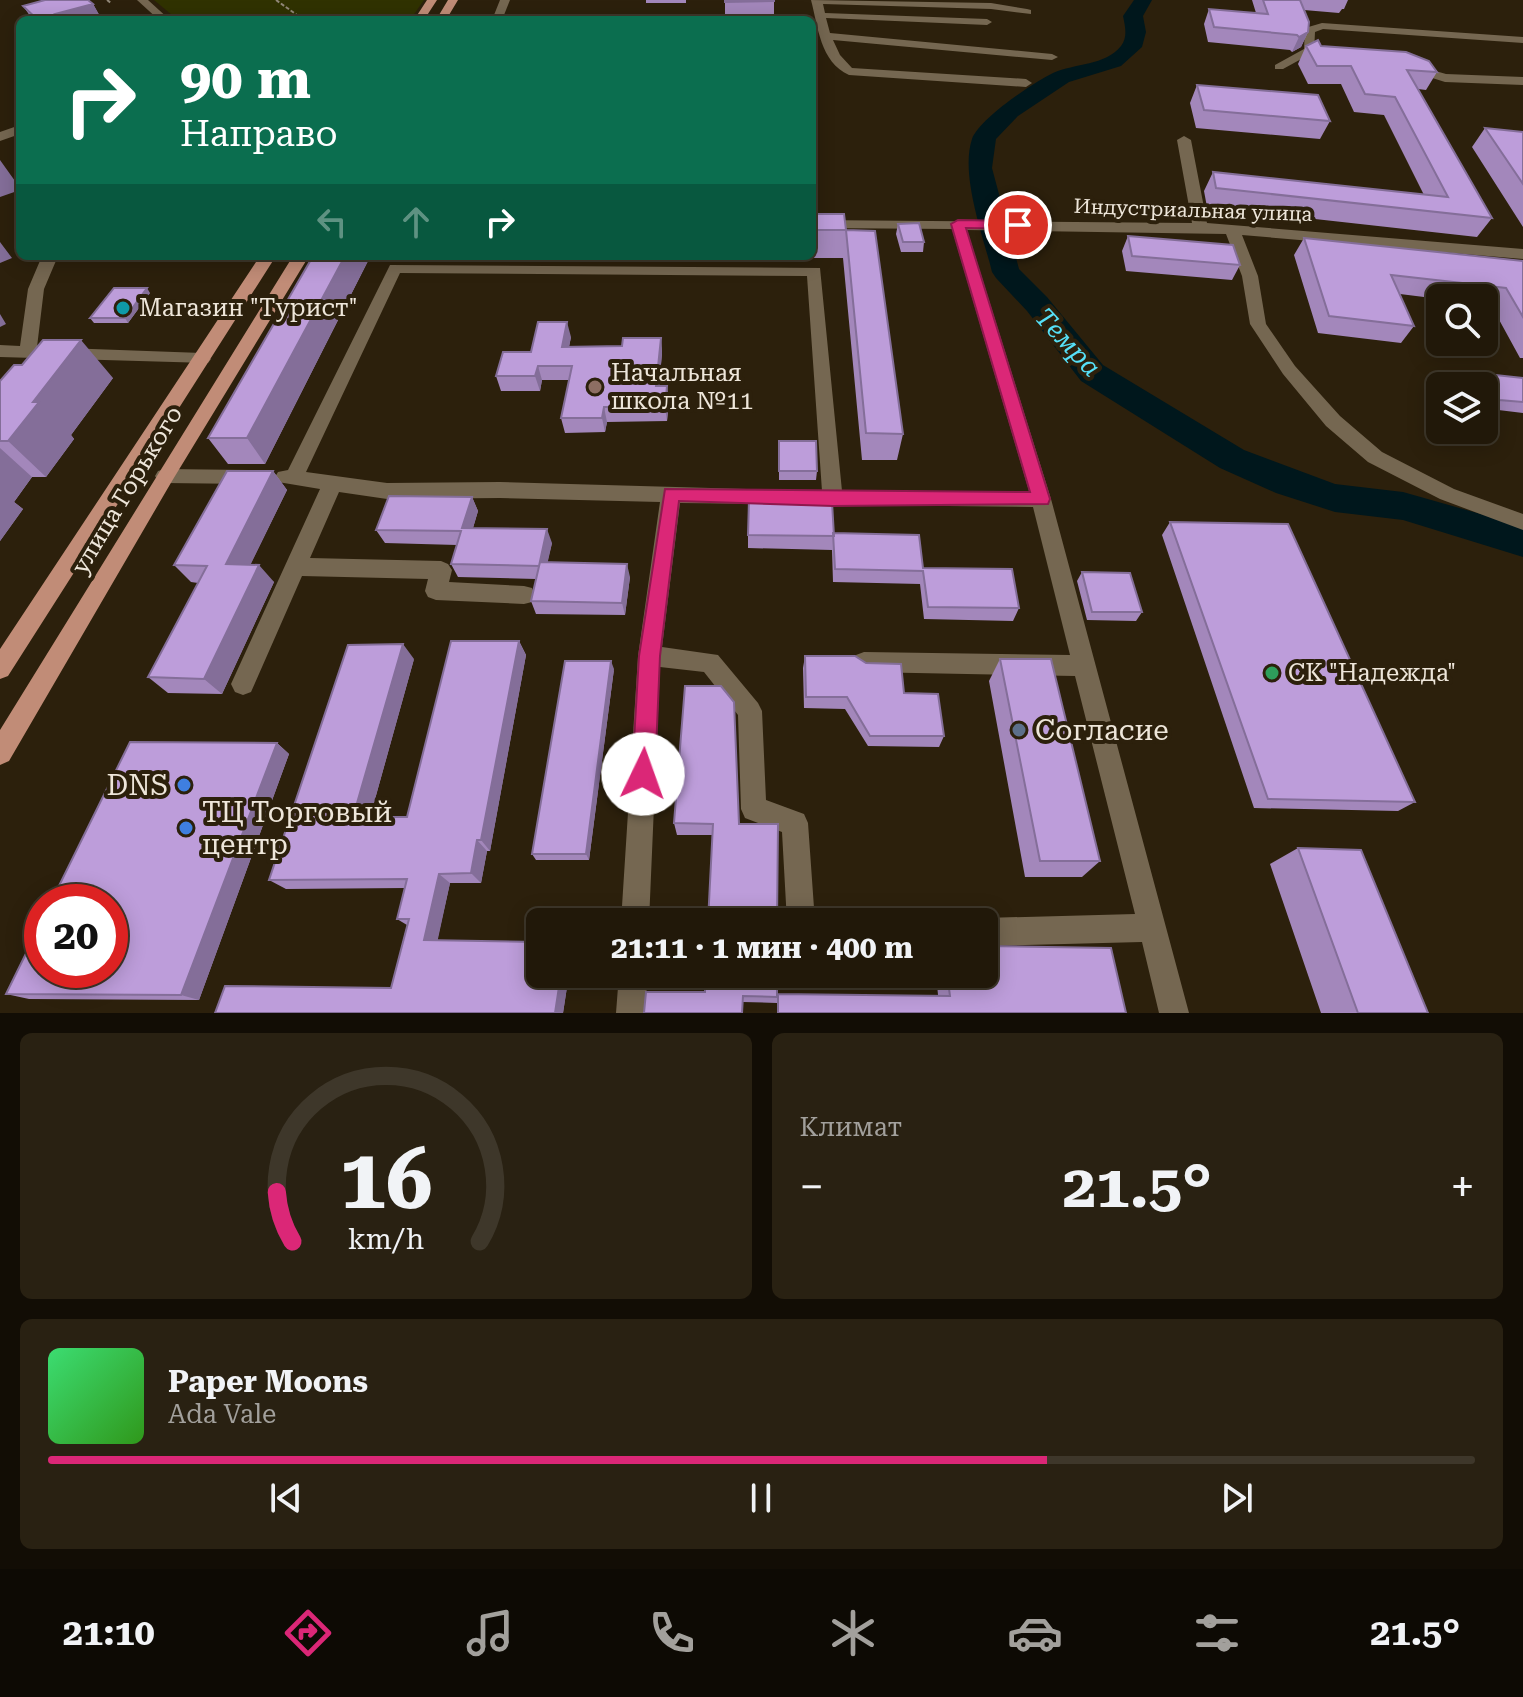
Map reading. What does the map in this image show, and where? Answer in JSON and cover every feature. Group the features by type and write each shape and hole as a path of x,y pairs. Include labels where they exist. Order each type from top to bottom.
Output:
{"main road":[{"name":"улица Горького","path":"0,669 265,260"},
{"name":"улица Горького","path":"0,753 299,260"}],"street":[{"path":"142,0 158,16"},
{"path":"1026,83 849,71 836,62 824,36 817,1 991,6 1027,12"},
{"path":"820,15 987,22"},
{"path":"1279,67 1310,50 1309,30 1322,26 1518,40 1523,51"},
{"path":"824,36 1052,57"},
{"path":"1309,45 1325,48"},
{"path":"1402,64 1429,76 1523,81"},
{"path":"1184,140 1200,227"},
{"name":"Индустриальная улица","path":"816,224 1200,227 1523,254"},
{"path":"958,224 1041,499 1174,1013"},
{"path":"1232,229 1250,276 1258,324 1289,370 1333,421 1375,457 1447,494 1523,522"},
{"path":"28,352 36,289 48,260"},
{"path":"294,477 395,268 653,263 814,271 833,499"},
{"path":"0,351 202,359"},
{"path":"37,376 56,354"},
{"path":"165,476 294,477 387,491 833,499 1041,499"},
{"path":"243,684 333,483"},
{"path":"636,908 649,656 671,494"},
{"path":"295,567 441,570 436,591 524,595"},
{"path":"649,656 710,662 750,711 754,809 795,823 800,908"},
{"path":"864,662 1085,666"},
{"path":"998,932 1153,928"},
{"path":"631,1013 632,988"}],"path":[{"path":"276,0 298,16"}],"shaded area":[{"path":"154,0 424,0 413,16 173,16"}],"building":[{"path":"45,0 88,0 93,4 55,14 57,16 34,16 23,6"},
{"path":"774,0 774,1 725,2"},
{"path":"1263,0 1300,0 1309,22 1308,32 1299,37 1214,27 1209,9 1268,14"},
{"path":"1318,40 1321,46 1406,52 1429,61 1437,72 1407,70 1492,218 1216,188 1213,172 1448,197 1395,97 1365,94 1351,66 1317,66 1306,46"},
{"path":"1197,85 1318,95 1330,121 1204,110"},
{"path":"1485,128 1523,132 1523,184"},
{"path":"816,214 844,214 846,230 816,230"},
{"path":"919,223 924,242 903,242 898,224"},
{"path":"846,230 875,231 903,434 866,433"},
{"path":"1128,236 1233,245 1240,265 1132,256"},
{"path":"1304,238 1523,261 1523,317 1506,288 1498,287 1498,284 1391,275 1414,326 1329,316"},
{"path":"311,260 343,260 247,438 208,438"},
{"name":"Магазин \"Турист\"","path":"114,288 147,288 125,318 90,318"},
{"path":"538,322 567,322 562,347 622,346 623,338 661,338 656,386 667,386 665,407 604,407 602,418 561,418 572,366 538,366 535,376 496,376 503,352 531,352"},
{"path":"43,340 81,340 33,402 39,402 8,441 0,441 0,381 14,365 22,365"},
{"path":"1498,375 1523,378 1523,402 1499,400"},
{"path":"779,441 816,441 817,471 779,471"},
{"path":"227,471 273,471 226,564 259,565 204,679 148,677 207,566 174,565"},
{"path":"389,496 472,497 462,528 547,529 539,566 451,564 461,531 376,530"},
{"path":"749,500 832,502 834,536 748,535"},
{"name":"СК \"Надежда\"","path":"1170,522 1288,524 1415,802 1268,799"},
{"path":"833,533 919,535 923,568 1012,569 1019,608 928,607 923,571 835,569"},
{"path":"540,562 627,564 622,603 531,601"},
{"path":"1082,572 1130,573 1142,612 1092,612"},
{"path":"451,641 519,641 481,840 477,840 471,873 439,874 424,940 526,942 526,988 559,988 555,1013 215,1013 225,986 391,988 409,919 397,919 407,879 269,880 348,645 403,644 353,817 407,817"},
{"path":"805,656 855,656 866,663 901,664 904,693 938,694 944,736 870,736 847,697 806,697"},
{"path":"1000,659 1051,659 1100,861 1040,861"},
{"path":"565,661 611,661 586,854 532,854"},
{"path":"685,686 721,686 734,702 739,824 778,824 777,908 709,908 713,824 674,823"},
{"name":"ТЦ Торговый центр","path":"130,742 277,743 181,995 6,994 24,958 24,988 128,988 128,884 60,884"},
{"path":"1298,848 1361,850 1428,1013 1358,1013"},
{"path":"998,946 1111,948 1126,1013 778,1013 778,994 950,996 949,988 998,988"},
{"path":"705,988 777,988 777,997 743,996 742,1013 644,1013 646,992 705,992"}],"waterway":[{"name":"Темра","path":"1143,0 1133,16 1136,32 1132,47 1114,62 1061,77 1010,111 984,137 980,168 1006,272 1037,304 1092,373 1232,459 1288,483 1335,498 1403,506 1495,531 1523,542"}],"place":[{"name":"Магазин \"Турист\"","path":"123,308"},
{"name":"Начальная школа №11","path":"595,387"},
{"name":"СК \"Надежда\"","path":"1272,673"},
{"name":"Согласие","path":"1019,730"},
{"name":"DNS","path":"184,785"},
{"name":"ТЦ Торговый центр","path":"186,828"}],"route":[{"path":"643,774 649,656 671,494 833,499 1041,499 958,224 1018,225"}]}
